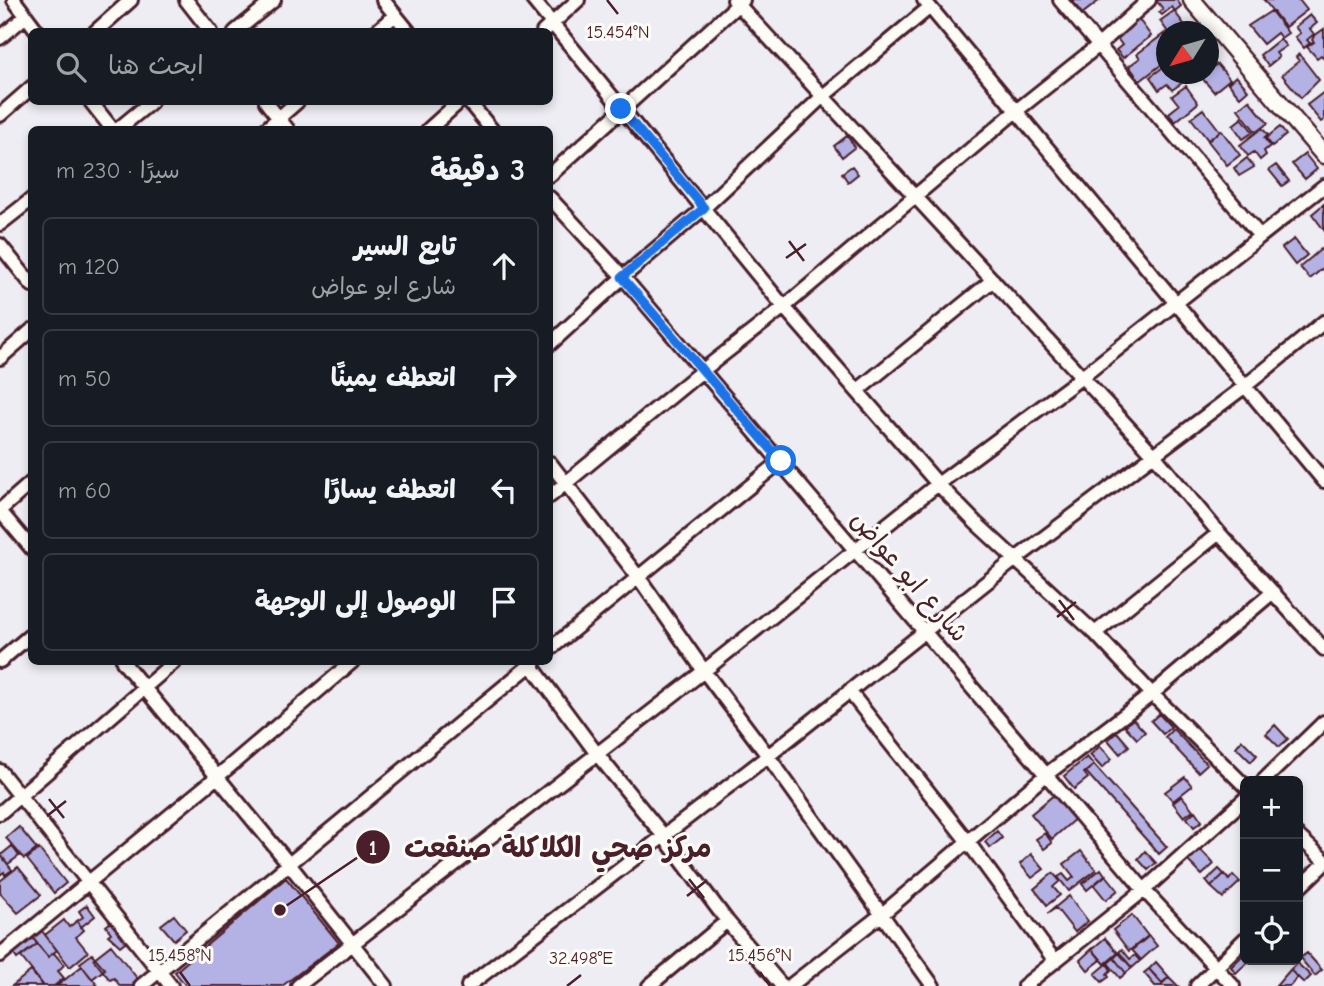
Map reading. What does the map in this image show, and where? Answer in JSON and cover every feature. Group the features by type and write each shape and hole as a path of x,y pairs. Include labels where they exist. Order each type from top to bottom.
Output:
{"street":[{"path":"14,0 35,28"},
{"path":"100,28 131,0"},
{"path":"186,0 208,28"},
{"path":"240,28 274,0"},
{"path":"383,0 406,28"},
{"path":"533,0 548,28 578,0"},
{"path":"1060,0 1260,236"},
{"path":"553,494 784,307 1016,111 1099,45 1149,0"},
{"path":"1192,0 1324,155"},
{"path":"553,172 739,2 822,97 1154,455 1219,533 1324,649"},
{"path":"553,341 622,277 704,208 927,3 1324,481"},
{"path":"380,28 395,15"},
{"path":"0,38 26,16"},
{"path":"553,34 621,109 784,307 938,484 976,523 1017,558 1095,633 1240,781"},
{"path":"0,115 28,90"},
{"path":"94,105 112,126"},
{"path":"120,126 147,105"},
{"path":"268,105 285,126"},
{"path":"270,126 294,105"},
{"path":"432,126 456,105"},
{"path":"471,105 489,126"},
{"path":"298,986 704,671 938,484 1082,377 1324,186"},
{"name":"شارع ابو عواض","path":"553,201 781,461 1144,890 1233,986"},
{"path":"0,224 28,202"},
{"path":"0,245 28,280"},
{"path":"857,391 993,280"},
{"path":"468,986 662,834 768,756 1017,558 1244,387 1324,322"},
{"path":"0,358 28,334"},
{"path":"553,647 781,461"},
{"path":"553,467 639,578 933,986"},
{"path":"28,486 0,510 28,544"},
{"path":"1095,633 1219,533"},
{"path":"790,986 881,915 1047,774 1152,694 1273,592"},
{"path":"0,661 28,637"},
{"path":"125,665 386,986"},
{"path":"0,813 171,665"},
{"path":"0,955 348,665"},
{"path":"141,986 527,665"},
{"path":"533,665 597,754 662,834 727,921 782,986"},
{"path":"849,691 968,842 1055,961"},
{"path":"1269,776 1324,722"},
{"path":"0,771 171,986"},
{"path":"1024,986 1144,890 1240,804"},
{"path":"1301,839 1324,862 1303,884"},
{"path":"649,986 727,921"},
{"path":"1197,986 1240,944"}],"building":[{"path":"1072,0 1100,0 1082,14"},
{"path":"1156,0 1177,0 1181,6 1175,11 1172,7 1162,15 1159,12 1163,9"},
{"path":"1264,0 1299,0 1307,10 1285,27"},
{"path":"1174,11 1182,21 1160,21"},
{"path":"1271,11 1288,33 1281,38 1277,33 1263,44 1248,26"},
{"path":"1310,15 1317,23 1310,29 1314,34 1307,40 1310,43 1304,48 1295,37 1300,33 1295,27"},
{"path":"1137,17 1151,36 1123,58 1116,50 1122,45 1113,33"},
{"path":"1324,29 1324,58 1321,55 1317,58 1307,47 1314,42 1314,36"},
{"path":"1280,39 1286,46 1276,53 1279,57 1268,66 1260,55"},
{"path":"1156,40 1156,69 1140,81 1129,66 1140,58 1137,54"},
{"path":"1299,54 1319,80 1301,98 1282,75 1299,61 1296,57"},
{"path":"1219,66 1230,79 1214,92 1207,84 1219,84"},
{"path":"1156,72 1156,84 1167,84 1159,90 1150,77"},
{"path":"1236,76 1248,90 1240,97 1228,83"},
{"path":"1167,84 1180,84 1172,90"},
{"path":"1186,86 1198,103 1175,122 1169,113 1179,105 1172,96"},
{"path":"1324,92 1324,120 1321,122 1307,105"},
{"path":"1249,100 1268,123 1256,132 1238,109"},
{"path":"1203,109 1220,131 1208,140 1191,118"},
{"path":"1242,118 1253,132 1243,139 1233,125"},
{"path":"1280,127 1286,135 1272,146 1266,138"},
{"path":"1262,128 1268,135 1264,138 1270,146 1260,160 1254,152 1248,156 1240,145"},
{"path":"1221,130 1240,155 1227,165 1208,141"},
{"path":"847,136 855,147 842,157 834,146"},
{"path":"1305,154 1317,169 1305,179 1292,164"},
{"path":"1247,158 1254,167 1239,176 1234,168"},
{"path":"1276,165 1289,181 1282,186 1269,170"},
{"path":"852,166 858,174 848,182 842,173"},
{"path":"1324,204 1324,230 1312,214"},
{"path":"1294,239 1307,255 1295,265 1282,248"},
{"path":"1321,249 1324,252 1324,267 1310,279 1300,267"},
{"path":"1159,714 1171,727 1163,734 1151,721"},
{"path":"1133,719 1145,732 1137,739 1125,726"},
{"path":"1275,725 1288,739 1279,747 1266,734"},
{"path":"1173,729 1207,764 1198,772 1165,737"},
{"path":"1117,732 1129,746 1120,754 1108,740"},
{"path":"1242,740 1257,755 1251,762 1236,747"},
{"path":"1100,746 1112,759 1102,768 1090,755"},
{"path":"1087,757 1094,765 1084,773 1088,778 1074,789 1064,776"},
{"path":"1094,765 1167,847 1159,854 1086,772"},
{"path":"1185,777 1192,786 1173,801 1165,792"},
{"path":"1055,794 1076,818 1052,839 1031,814"},
{"path":"1182,796 1193,810 1184,817 1173,803"},
{"path":"1195,811 1202,821 1194,827 1187,818"},
{"path":"19,827 37,849 24,859 6,838"},
{"path":"997,831 1002,838 990,848 985,842"},
{"path":"1045,833 1052,843 1044,849 1036,839"},
{"path":"12,846 19,856 8,864 1,855"},
{"path":"39,849 66,883 54,893 27,859"},
{"path":"1200,849 1214,864 1202,875 1188,861"},
{"path":"1081,851 1096,870 1069,891 1058,877 1063,874 1069,881 1074,877 1064,864"},
{"path":"1145,851 1156,863 1148,870 1138,859"},
{"path":"0,854 12,870 5,875 4,872 0,875"},
{"path":"1031,854 1044,869 1032,878 1020,864"},
{"path":"18,867 41,895 18,913 0,893 0,881"},
{"path":"1101,869 1105,875 1087,890 1082,884"},
{"path":"1219,869 1224,874 1211,887 1206,881"},
{"path":"1053,873 1060,881 1053,887 1060,895 1047,905 1034,889"},
{"path":"1224,874 1229,880 1233,875 1240,882 1223,898 1211,887"},
{"path":"1106,875 1118,890 1106,900 1094,885"},
{"path":"286,878 339,943 282,986 186,986 175,972"},
{"path":"1069,896 1088,921 1075,932 1056,908 1047,914"},
{"path":"87,905 95,916 81,927 77,921 83,917 79,911"},
{"path":"174,915 186,930 174,940 161,925"},
{"path":"1132,915 1148,936 1129,951 1113,930"},
{"path":"64,920 69,927 77,921 84,930 76,937 88,952 70,967 45,935"},
{"path":"111,922 126,941 120,946 108,935 111,933 106,926"},
{"path":"42,931 57,950 48,957 33,938"},
{"path":"1149,936 1157,946 1141,960 1132,950"},
{"path":"33,938 37,944 17,959 13,953"},
{"path":"1105,938 1118,953 1105,964 1092,949"},
{"path":"37,944 48,957 54,953 64,965 58,971 64,978 54,986 44,986 21,957"},
{"path":"111,945 140,982 135,986 120,986 114,978 110,980 93,959"},
{"path":"1092,949 1101,960 1088,970 1080,960"},
{"path":"1122,949 1130,959 1135,955 1140,961 1132,968 1119,952"},
{"path":"1119,953 1132,968 1126,973 1114,958"},
{"path":"1307,953 1322,970 1315,976 1303,962 1303,956"},
{"path":"92,954 105,969 92,979 80,963"},
{"path":"1114,958 1126,973 1120,978 1108,963"},
{"path":"1240,958 1240,965 1245,965 1236,973 1231,967"},
{"path":"1156,962 1169,977 1162,983 1149,969"},
{"path":"1107,964 1111,970 1107,974 1109,977 1102,982 1095,974"},
{"path":"1299,965 1311,976 1304,983 1290,970"},
{"path":"82,966 98,986 57,986"},
{"path":"1149,969 1162,984 1169,977 1178,986 1155,986 1144,973"},
{"path":"1290,970 1298,977 1290,986 1276,986"},
{"path":"31,971 43,986 12,986"}],"place":[{"name":"مركز صحي الكلاكلة صنقعت","path":"280,910"}],"route":[{"path":"621,109 704,208 622,277 781,461"}]}
